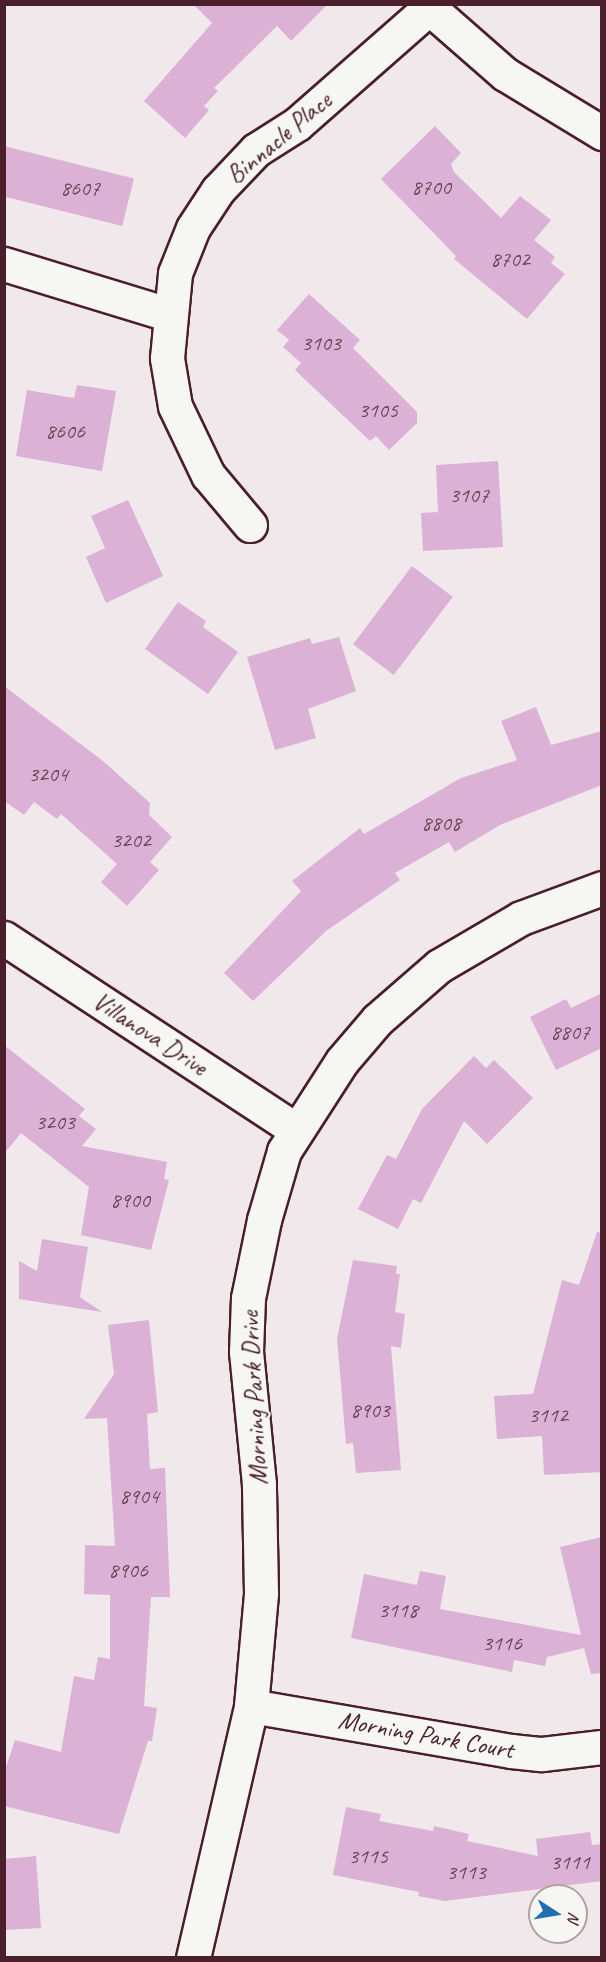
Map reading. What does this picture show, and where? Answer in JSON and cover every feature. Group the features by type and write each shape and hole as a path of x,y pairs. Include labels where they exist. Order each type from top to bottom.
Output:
{"street":[{"path":"426,7 506,74 602,133"},
{"name":"Binnacle Place","path":"250,525 208,475 183,427 167,358 168,314 175,273 193,228 218,190 256,150 297,124 426,7"},
{"path":"4,264 168,314"},
{"name":"Morning Park Drive","path":"193,1958 251,1706 261,1593 259,1484 246,1352 248,1298 264,1220 296,1130 342,1061 377,1020 440,966 521,918 602,888"},
{"name":"Villanova Drive","path":"4,938 296,1130"},
{"name":"Morning Park Court","path":"251,1706 542,1755 602,1747"}],"building":[{"path":"193,4 328,4 291,41 277,26 214,88 218,91 204,106 209,110 185,138 144,101 212,23"},
{"path":"435,126 461,153 451,164 454,172 501,218 520,196 551,220 534,240 555,257 551,263 565,274 527,319 454,259 456,256 381,179"},
{"path":"4,146 134,178 122,226 4,197"},
{"path":"309,294 360,340 353,348 417,412 417,423 389,450 376,436 370,441 295,370 301,363 283,347 289,340 277,330"},
{"path":"77,385 116,391 102,471 16,456 27,390 74,398"},
{"path":"498,461 503,547 423,551 421,513 438,512 436,465"},
{"path":"128,500 163,576 106,603 86,557 105,548 91,516"},
{"path":"412,566 453,597 394,675 353,644"},
{"path":"178,602 206,621 203,627 238,652 208,694 145,649"},
{"path":"339,637 356,691 308,709 316,738 275,750 247,657 310,638 312,644"},
{"path":"4,686 103,761 150,803 149,815 172,837 150,862 159,870 127,906 101,882 117,864 61,814 57,819 34,802 24,815 4,801"},
{"path":"536,707 551,745 602,731 602,785 500,825 455,852 449,842 395,873 400,880 326,931 253,1001 224,973 301,891 292,881 360,828 364,834 461,778 517,760 501,721"},
{"path":"602,993 602,1048 556,1070 530,1017 566,999 571,1008"},
{"path":"4,1045 85,1109 79,1116 96,1129 82,1146 167,1162 164,1179 169,1180 151,1250 81,1235 89,1187 21,1133 4,1154"},
{"path":"474,1056 486,1068 494,1060 533,1098 487,1144 464,1121 421,1203 413,1199 398,1229 358,1209 387,1155 396,1159 422,1109"},
{"path":"597,1232 602,1233 602,1472 544,1475 542,1436 497,1439 494,1396 533,1394 562,1280 579,1285"},
{"path":"42,1239 88,1247 80,1297 102,1312 19,1299 19,1261 37,1271"},
{"path":"353,1260 397,1266 396,1274 400,1274 395,1312 405,1314 401,1348 391,1346 401,1470 356,1473 353,1443 346,1444 337,1339"},
{"path":"149,1320 158,1412 147,1414 150,1469 165,1468 170,1597 151,1597 144,1706 157,1708 152,1741 148,1741 119,1834 4,1806 4,1773 15,1740 61,1752 74,1676 94,1680 98,1657 110,1659 110,1595 84,1594 85,1545 115,1546 107,1418 84,1419 114,1374 108,1325"},
{"path":"602,1537 602,1673 591,1674 584,1648 547,1657 545,1666 514,1660 512,1672 351,1638 364,1574 417,1585 420,1571 446,1576 440,1609 581,1635 560,1547"},
{"path":"346,1807 381,1814 379,1821 433,1831 434,1826 469,1834 467,1841 538,1856 536,1839 590,1832 592,1845 602,1844 602,1881 578,1884 528,1884 528,1890 445,1901 418,1896 419,1892 333,1875"},
{"path":"36,1856 41,1928 4,1930 4,1859"}]}
